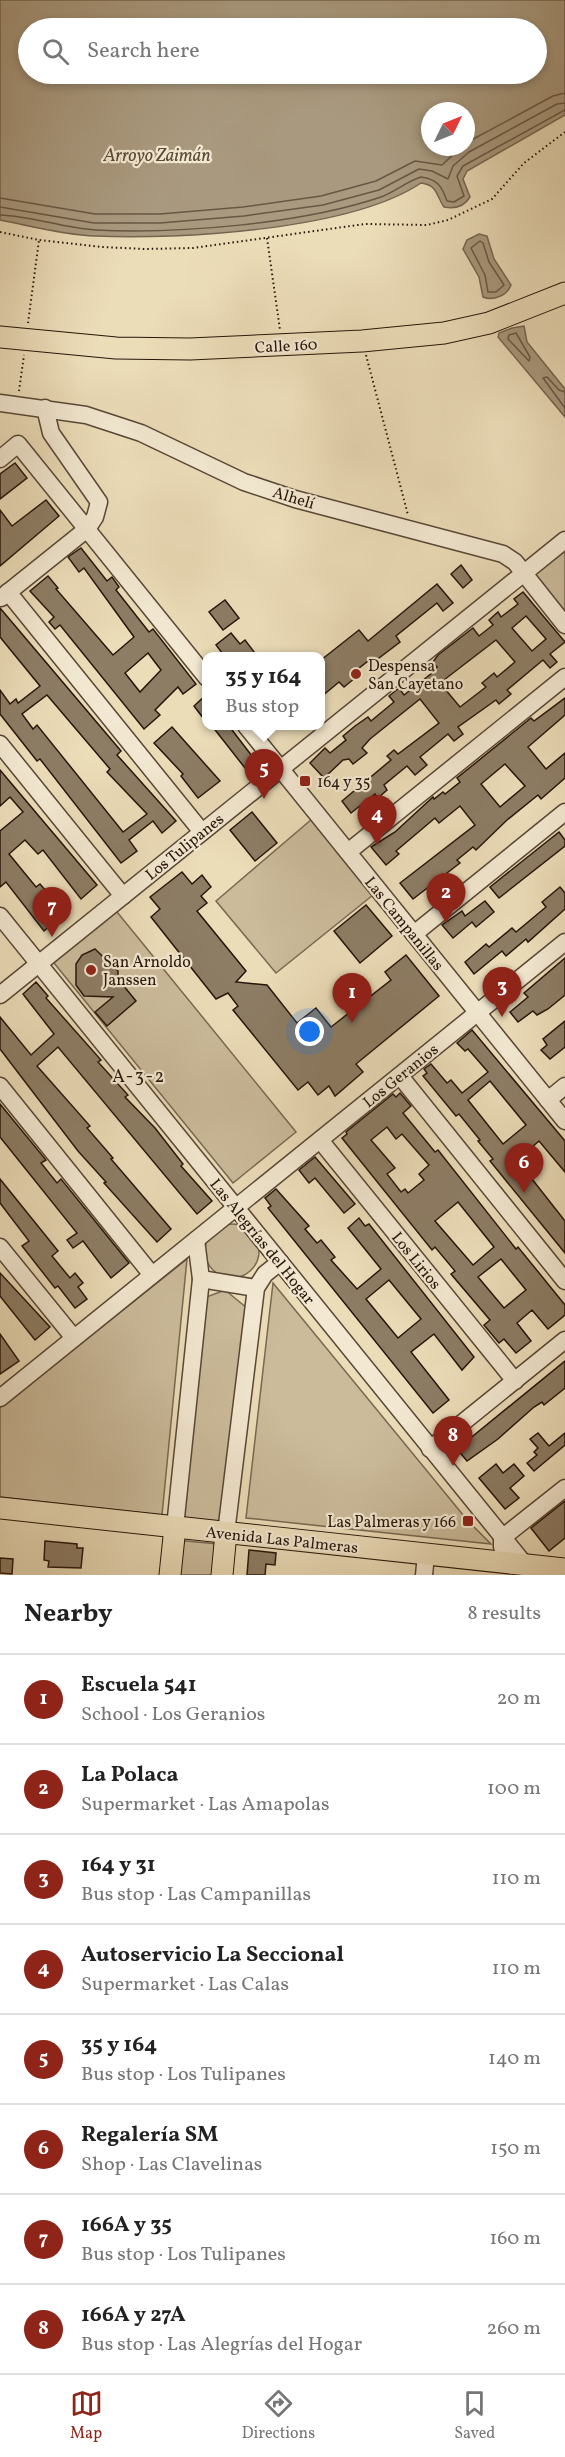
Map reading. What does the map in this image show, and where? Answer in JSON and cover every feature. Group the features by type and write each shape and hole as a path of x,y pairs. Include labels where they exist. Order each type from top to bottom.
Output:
{"main road":[{"name":"Calle 160","path":"0,337 116,348 190,349 362,341 444,333 489,323 565,293"},
{"name":"Avenida Las Palmeras","path":"0,1508 226,1533 425,1565 490,1562 565,1569"},
{"path":"170,1575 175,1527"},
{"path":"222,1575 226,1533"}],"street":[{"name":"Alhelí","path":"0,403 18,403 86,415 141,433 244,482 295,499 503,554 515,562 565,625"},
{"path":"45,408 51,433 99,502 95,518 87,529 4,596 202,832"},
{"path":"0,459 18,444 202,672"},
{"name":"Los Tulipanes","path":"0,995 565,540"},
{"path":"348,852 565,677"},
{"name":"Las Campanillas","path":"249,730 565,1121"},
{"path":"0,744 123,896"},
{"path":"414,934 565,812"},
{"name":"Las Alegrías del Hogar","path":"0,916 526,1566"},
{"name":"Los Geranios","path":"0,1398 565,942"},
{"path":"400,1076 565,1281"},
{"path":"0,1086 152,1275"},
{"path":"548,1100 565,1086"},
{"name":"Los Lirios","path":"320,1140 515,1381"},
{"path":"175,1527 201,1279 196,1240"},
{"path":"0,1246 74,1338"},
{"path":"226,1533 256,1288 265,1274 280,1262"},
{"path":"201,1279 256,1288"},
{"path":"430,1449 565,1340"},
{"path":"490,1562 502,1547 502,1538 565,1488"}],"path":[{"path":"0,232 39,240 102,248 146,249 193,248 365,224 427,225 448,220 492,199 525,163 565,132"},
{"path":"267,238 283,346"},
{"path":"18,403 39,240"},
{"path":"362,341 411,529"}],"shaded area":[{"path":"565,540 565,625 523,573"},
{"path":"312,819 373,895 276,973 216,901"},
{"path":"113,907 296,1132 233,1183 50,958"},
{"path":"232,1224 242,1226 251,1232 257,1241 259,1251 257,1261 251,1270 242,1276 232,1278 222,1276 213,1270 207,1261 205,1251 207,1241 213,1232 222,1226"},
{"path":"187,1259 162,1515 0,1497 0,1408"},
{"path":"273,1283 468,1521 491,1544 246,1518"},
{"path":"225,1290 247,1308 224,1520 201,1525 181,1516 201,1299"},
{"path":"176,1540 218,1544 214,1575 173,1575"}],"water":[{"name":"Arroyo Zaimán","path":"0,0 565,0 565,115 467,171 463,179 470,197 459,207 444,207 434,189 421,183 390,199 352,212 264,229 172,236 83,235 0,220"},
{"path":"479,234 487,236 494,259 511,285 503,295 495,298 483,297 479,277 463,249 467,240"},
{"path":"524,326 527,342 565,389 565,417 498,337 499,333"}],"building":[{"path":"15,463 27,478 0,499 0,474"},
{"path":"46,500 59,516 0,566 0,510 12,526"},
{"path":"81,548 107,581 112,577 119,587 116,590 149,632 153,629 196,684 183,694 178,687 155,710 160,715 144,729 60,625 55,629 49,622 54,617 30,591 48,576 58,588 56,589 113,655 134,637 84,568 79,572 68,557","holes":["148,653 161,670 140,692 125,673"]},
{"path":"461,565 472,580 463,588 451,574"},
{"path":"437,584 453,603 443,611 437,603 396,636 400,642 375,661 372,658 358,669 361,673 344,687 339,682 325,694 325,657 359,630 368,641"},
{"path":"523,592 565,642 550,654 557,662 550,668 543,660 507,690 511,694 499,704 496,700 458,727 463,734 454,741 448,734 420,757 427,765 415,775 407,766 384,785 387,790 378,798 375,794 351,813 342,801 391,760 387,756 394,750 398,754 439,723 420,699 370,739 362,748 367,753 353,764 349,759 343,760 324,778 310,763 325,748 330,753 346,740 343,736 355,726 368,717 371,721 394,702 389,696 399,688 404,695 432,673 437,667 433,662 438,655 473,628 479,636 493,625 489,620 498,612 501,617 518,604 514,599","holes":["526,616 546,639 532,651 512,628","496,640 515,662 497,677 494,673 482,683 486,687 460,707 440,683"]},
{"path":"225,600 239,618 223,630 209,612"},
{"path":"0,608 121,751 117,755 176,821 162,833 153,821 129,840 137,851 121,863 40,759 37,761 0,714 0,690 10,704 16,699 18,703 40,686 0,637","holes":["47,695 110,769 107,772 147,814 123,832 37,725 33,729 22,714"]},
{"path":"231,633 240,644 245,640 254,652 221,652 216,645"},
{"path":"565,698 565,715 528,747 546,769 565,753 565,778 541,799 538,795 507,820 476,850 473,847 457,860 460,863 413,899 400,883 475,825 460,806 439,823 435,818 396,851 399,854 386,865 371,847 395,832 433,797 434,799 443,792 445,794 460,782 457,778 531,718 534,721","holes":["505,764 525,786 500,807 481,784"]},
{"path":"202,699 202,716 194,706"},
{"path":"172,727 220,781 198,798 181,776 183,774 154,743"},
{"path":"215,730 232,730 255,760 245,768"},
{"path":"0,770 97,885 81,899 43,850 38,854 25,840 9,854 36,887 40,884 65,913 44,931 6,882 0,887 0,831 23,812 10,797 0,806"},
{"path":"252,812 277,843 255,861 230,830"},
{"path":"559,832 565,840 565,846 499,898 490,887"},
{"path":"182,872 192,884 202,875 211,887 201,896 207,903 197,911 246,971 236,982 267,985 297,1023 316,1008 331,1027 391,980 385,972 406,955 439,996 356,1064 363,1072 335,1096 329,1086 318,1095 308,1082 298,1090 233,1010 238,1006 228,993 216,999 151,917 160,909 150,897"},
{"path":"560,887 565,893 565,909 528,942 526,939 506,956 502,951 474,974 465,962 486,944 489,947 512,928 516,932 546,907 542,902"},
{"path":"485,901 494,912 476,927 472,922 453,938 442,925 462,911 465,916"},
{"path":"366,905 392,936 360,963 334,931"},
{"path":"95,949 118,971 118,979 136,1001 107,1026 95,1012 113,997 84,996 76,985 76,964 82,955"},
{"path":"565,958 565,995 548,1009 537,1015 533,1011 518,1022 510,1012 528,997 524,993"},
{"path":"36,982 48,996 46,998 101,1060 98,1062 128,1095 125,1097 155,1128 183,1164 181,1166 212,1201 197,1214 58,1047 37,1066 90,1126 87,1128 113,1158 111,1159 171,1229 157,1242 104,1183 106,1182 78,1151 0,1049 0,1017 31,1055 54,1034 23,994"},
{"path":"565,1021 565,1047 550,1059 541,1050 547,1045 543,1039"},
{"path":"472,1030 565,1141 565,1172 539,1141 517,1160 565,1221 565,1253 490,1161 493,1159 478,1141 480,1140 459,1114 456,1116 423,1076 427,1073 424,1069 431,1064 447,1083 451,1080 462,1093 488,1072 468,1049 465,1051 457,1043","holes":["490,1081 526,1125 503,1144 468,1100"]},
{"path":"400,1093 411,1106 403,1113 435,1152 438,1150 516,1249 518,1247 565,1305 565,1315 548,1329 532,1310 517,1323 531,1341 516,1353 504,1339 499,1343 484,1325 490,1320 451,1274 455,1271 435,1247 432,1250 342,1138 347,1134 346,1132 393,1094 396,1097","holes":["387,1127 396,1139 402,1134 429,1165 419,1174 424,1180 408,1193 405,1189 401,1192 387,1174 395,1168 371,1140","458,1202 494,1247 473,1265 435,1221","501,1259 526,1290 504,1308 478,1277"]},
{"path":"0,1104 46,1160 41,1163 57,1183 61,1179 129,1263 111,1278 83,1241 73,1248 67,1240 77,1233 0,1137"},
{"path":"315,1157 355,1204 344,1213 315,1178 309,1183 299,1170"},
{"path":"0,1179 58,1251 52,1256 70,1278 75,1273 83,1283 78,1287 87,1299 75,1308 58,1286 55,1288 22,1246 29,1241 0,1203"},
{"path":"276,1189 309,1226 305,1229 317,1243 321,1240 335,1257 331,1260 357,1289 381,1269 348,1228 359,1218 365,1226 369,1224 474,1357 462,1370 434,1334 411,1352 449,1400 433,1413 268,1208 271,1206 265,1198","holes":["389,1280 421,1319 398,1338 366,1299"]},
{"path":"0,1273 50,1327 35,1340 0,1296"},
{"path":"0,1334 19,1361 0,1374"},
{"path":"565,1361 565,1388 544,1405 542,1402 534,1407 498,1439 467,1461 457,1449"},
{"path":"538,1433 549,1446 565,1433 565,1445 534,1471 527,1463 537,1455 534,1452 538,1448 530,1439"},
{"path":"496,1464 503,1473 514,1464 524,1476 510,1488 519,1498 505,1509 479,1478"},
{"path":"565,1501 565,1538 549,1551 531,1528"},
{"path":"45,1541 77,1544 77,1548 83,1548 81,1568 48,1567 49,1561 44,1560"},
{"path":"249,1550 276,1553 275,1565 266,1564 265,1575 247,1575"},
{"path":"0,1558 13,1559 12,1574 0,1573"}],"place":[{"name":"Despensa San Cayetano","path":"356,674"},
{"name":"164 y 35","path":"305,781"},
{"name":"35 y 164","path":"264,799"},
{"name":"Autoservicio La Seccional","path":"377,845"},
{"name":"La Polaca","path":"446,923"},
{"name":"166A y 35","path":"52,937"},
{"name":"San Arnoldo Janssen","path":"91,970"},
{"name":"164 y 31","path":"502,1017"},
{"name":"Escuela 541","path":"352,1023"},
{"name":"Regalería SM","path":"524,1193"},
{"name":"166A y 27A","path":"453,1466"},
{"name":"Las Palmeras y 166","path":"468,1521"}],"district":[{"name":"A-3-2","path":"139,1076"}]}
